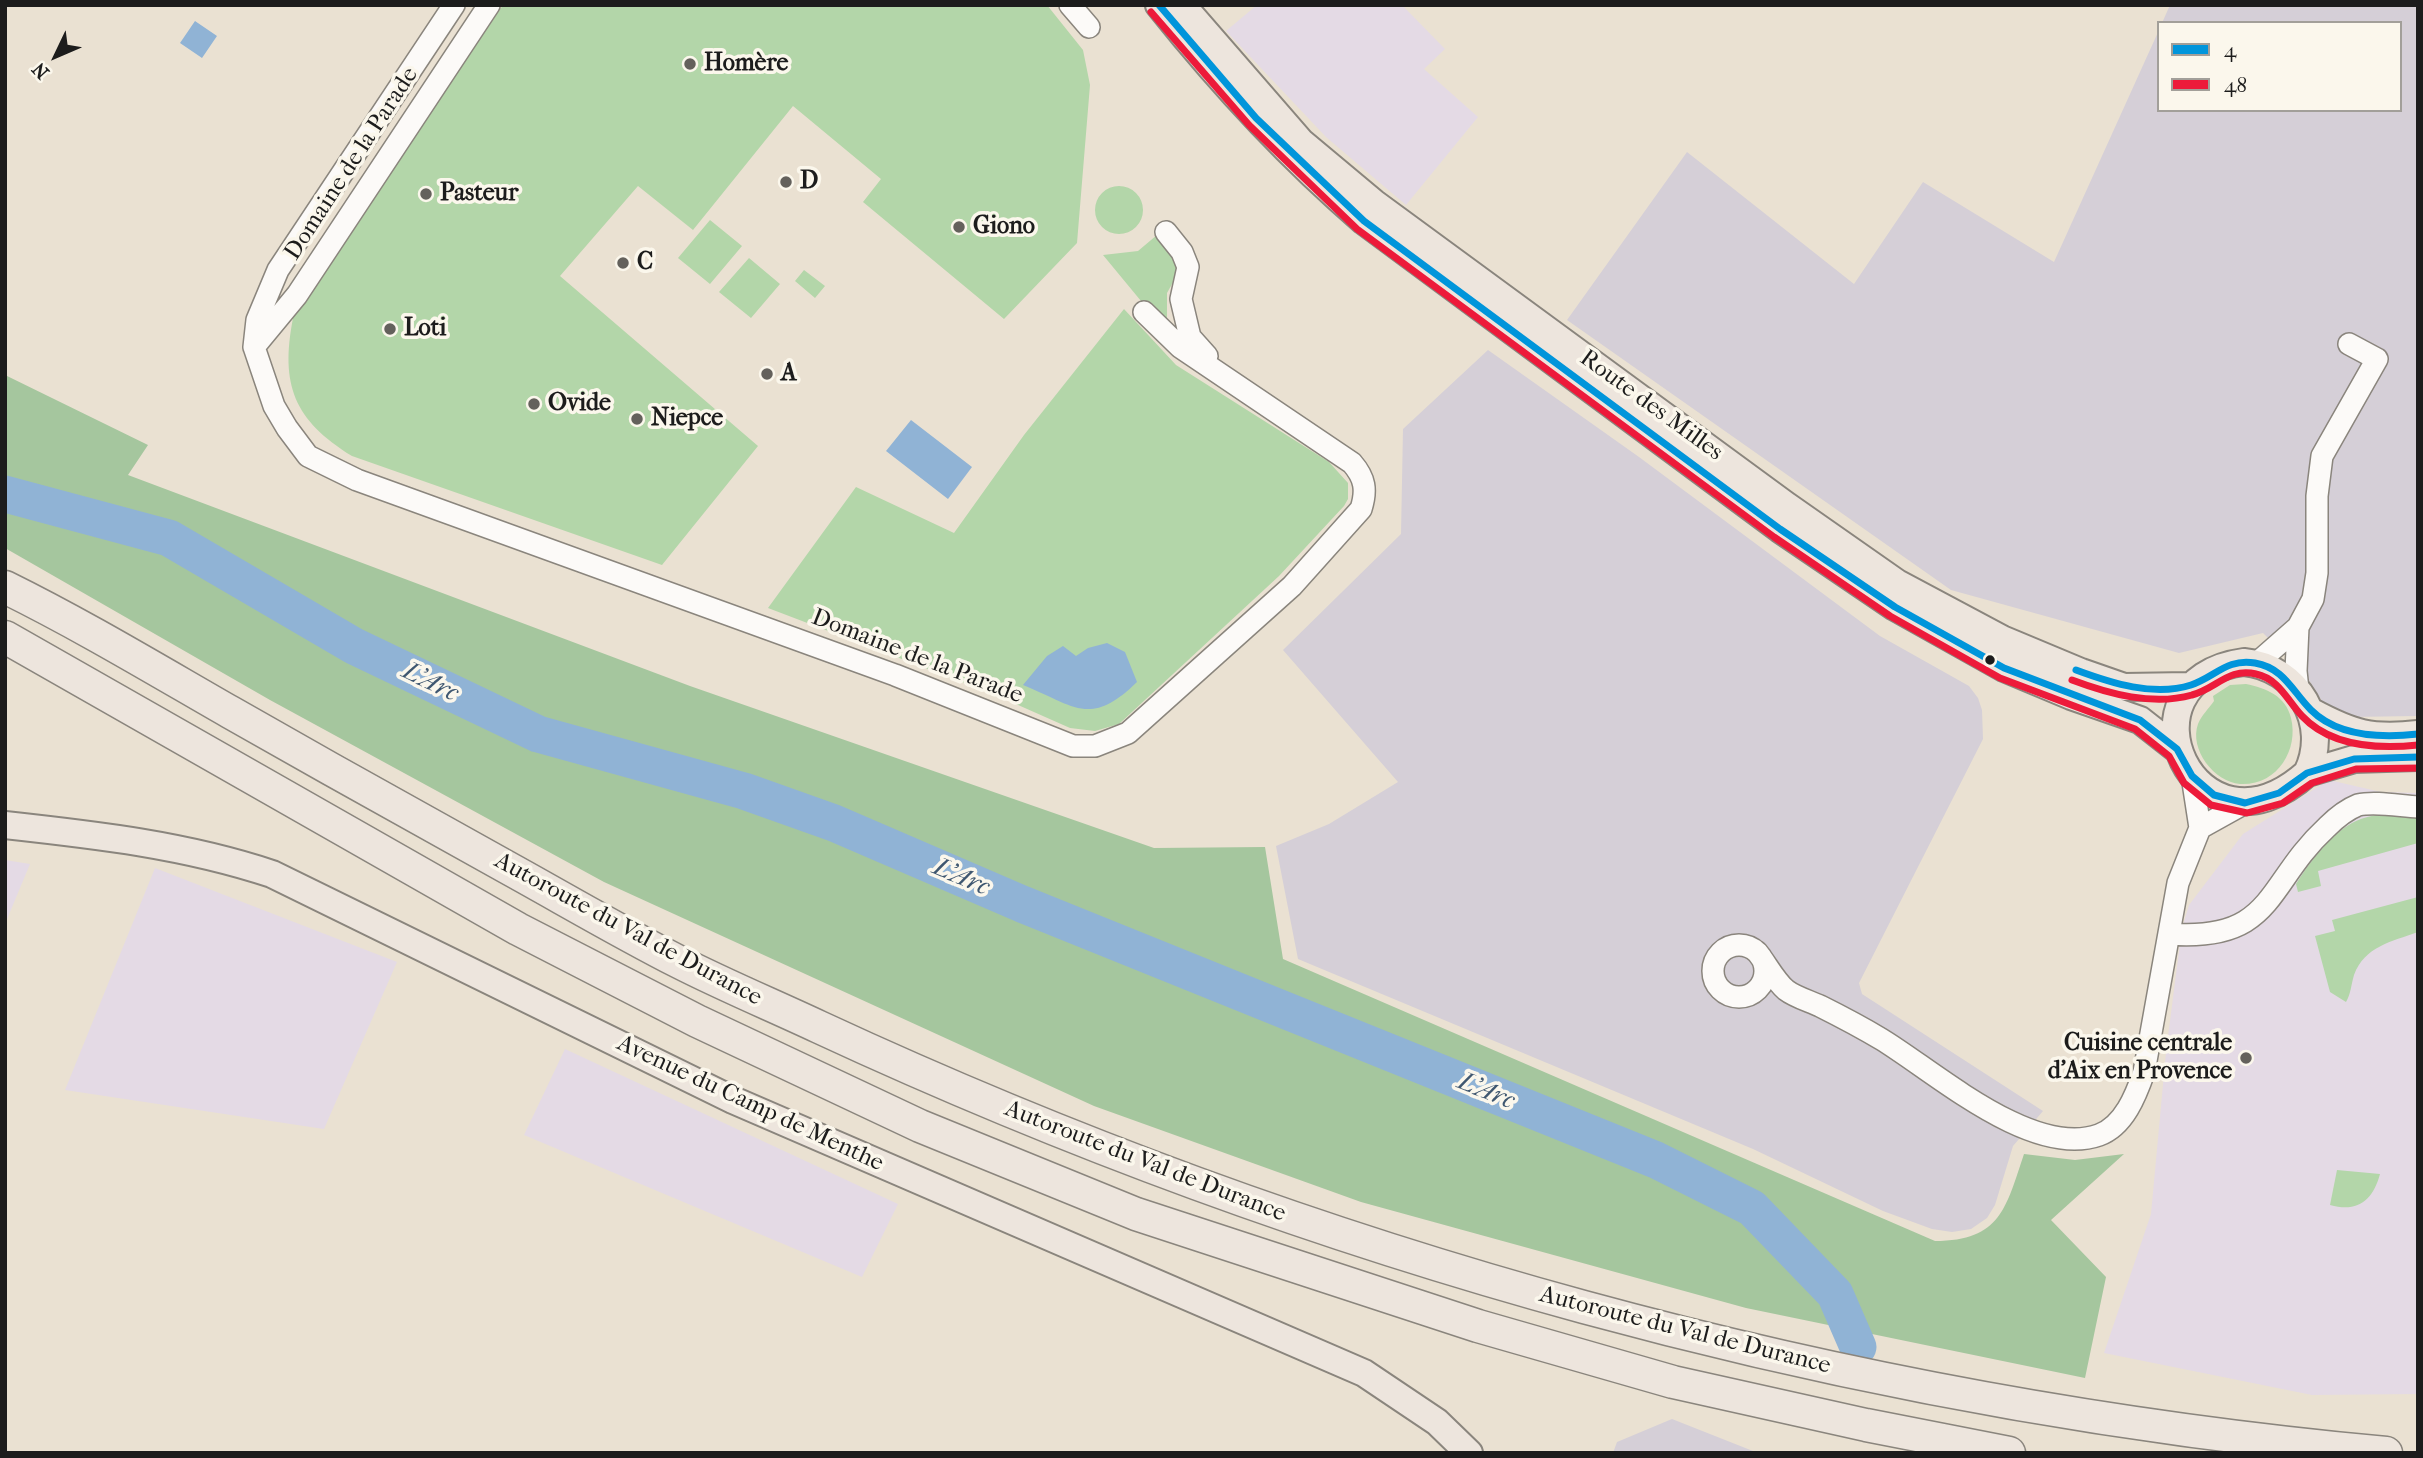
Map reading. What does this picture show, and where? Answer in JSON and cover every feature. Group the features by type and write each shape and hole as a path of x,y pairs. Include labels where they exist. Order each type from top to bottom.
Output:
{"highway":[{"name":"Autoroute du Val de Durance","path":"5,587 66,617 305,755 679,962 935,1081 1144,1165 1325,1230 1549,1298 1802,1362 2120,1422 2386,1453"},
{"name":"Autoroute du Val de Durance","path":"5,637 518,929 696,1021 920,1126 1136,1214 1478,1326 1673,1382 1833,1418 2009,1453"},
{"path":"5,649 99,690"}],"main road":[{"name":"Route des Milles","path":"1159,5 1248,112 1304,169 1364,220 1780,529 1895,607 2004,668 2071,696 2140,720 2176,749"},
{"name":"Route des Milles","path":"1182,5 1301,142 1374,203 1787,506 1897,583 2002,639 2081,672 2124,687 2189,686"},
{"path":"2418,734 2381,738 2348,732 2308,709 2275,671 2257,663 2224,665 2189,686 2177,715 2174,731 2176,749 2192,776 2214,795 2245,803 2279,793 2307,773 2354,759 2418,757"},
{"path":"2307,773 2315,750 2308,709"},
{"name":"Avenue du Camp de Menthe","path":"5,825 148,842 219,856 272,874 733,1100 1364,1373 1437,1422 1469,1453"}],"street":[{"name":"Domaine de la Parade","path":"454,5 278,270 257,320 254,347 274,406 308,456 336,470 954,697 1073,746 1095,746 1128,733 1292,586 1361,509 1365,485 1361,474 1352,463 1180,347 1144,312"},
{"name":"Domaine de la Parade","path":"254,347 297,295 489,5"},
{"path":"1069,5 1089,27"},
{"name":"Domaine de la Parade","path":"1166,232 1182,252 1188,267 1181,299 1191,337 1224,377"},
{"path":"2257,663 2298,626 2313,599 2317,573 2317,496 2322,456 2376,359 2349,344"},
{"path":"2298,626 2296,671 2308,709"},
{"path":"1785,990 1742,997 1728,995 1717,986 1712,971 1721,951 1733,945 1742,945 1757,952 1785,990 1881,1039 1946,1083 2008,1119 2045,1135 2066,1139 2099,1135 2121,1118 2135,1098 2144,1072 2178,883 2200,828 2192,776"},
{"path":"2200,828 2245,803"},
{"path":"2169,934 2202,937 2236,928 2270,900 2319,834 2335,819 2359,805 2418,807"},
{"path":"1751,994 1764,978 1763,962 1757,952"}],"shaded area":[{"path":"1257,5 1402,5 1445,49 1424,69 1478,117 1406,205 1326,137 1226,31"},
{"path":"2170,5 2418,5 2418,716 2349,717 2322,701 2307,677 2263,633 2179,653 1951,590 1567,320 1687,152 1854,284 1923,182 2054,262 2157,34 2157,112 2402,112 2402,21 2163,21"},
{"path":"1488,350 1639,457 1880,636 1969,686 1978,698 1982,710 1983,739 1859,983 1862,994 2043,1111 2013,1146 1995,1205 1987,1218 1971,1229 1952,1232 1932,1229 1883,1211 1753,1149 1298,959 1276,846 1329,824 1398,782 1283,650 1401,534 1403,429"},
{"path":"2329,780 2381,792 2418,793 2418,1394 2312,1395 2104,1353 2151,1214 2166,1052 2182,928 2189,905 2243,834"},
{"path":"5,860 30,864 5,924"},
{"path":"155,868 397,962 324,1129 65,1090"},
{"path":"565,1049 898,1204 862,1277 524,1135"},
{"path":"1672,1419 1758,1453 1613,1453 1617,1442"}],"green space":[{"path":"503,5 1047,5 1083,50 1090,85 1077,243 1004,319 863,202 881,179 793,106 693,230 638,186 560,276 758,446 662,565 352,456 316,429 296,399 289,363 293,318"},
{"path":"1119,186 1136,193 1143,210 1136,227 1119,234 1102,227 1095,210 1102,193"},
{"path":"710,220 742,246 710,284 678,258"},
{"path":"1157,235 1178,264 1176,277 1167,293 1167,324 1160,324 1103,255 1138,251"},
{"path":"749,258 780,284 751,318 719,292"},
{"path":"804,270 825,286 815,298 795,281"},
{"path":"1124,309 1176,365 1329,462 1348,483 1348,499 1279,576 1119,724 1095,731 1070,728 991,693 768,608 856,487 954,533 1024,435"},
{"path":"5,375 148,445 128,475 690,686 1154,848 1265,847 1283,959 1935,1241 1974,1235 1998,1217 2012,1190 2024,1154 2075,1160 2124,1154 2051,1220 2106,1277 2085,1378 1746,1308 1361,1202 1094,1106 604,882 270,700 5,548"},
{"path":"2246,684 2268,691 2280,699 2288,710 2293,730 2288,753 2275,772 2265,779 2240,784 2230,782 2213,771 2200,753 2196,734 2199,721 2214,701 2213,696 2230,685"},
{"path":"2418,813 2418,843 2318,871 2321,886 2298,892 2296,884 2301,876 2322,849 2347,826 2374,816"},
{"path":"2418,897 2418,932 2380,946 2365,957 2354,975 2346,1002 2330,992 2315,936 2335,931 2332,920"},
{"path":"2337,1170 2380,1174 2373,1191 2363,1202 2356,1206 2340,1207 2330,1205"}],"water":[{"path":"195,21 217,36 202,58 180,43"},
{"path":"911,420 972,467 948,499 886,451"},
{"path":"1107,643 1125,652 1137,682 1107,705 1082,709 1023,685 1047,656 1063,646 1076,656 1088,648"}],"waterway":[{"name":"L'Arc","path":"5,494 169,538 354,646 538,734 744,791 834,823 1022,904 1656,1160 1752,1208 1835,1294 1858,1347"}],"transit line":[{"name":"4","path":"1159,5 1256,118 1364,221 1780,529 1895,607 2004,668 2140,720 2177,749 2192,776 2214,795 2245,803 2279,793 2307,773 2354,759 2418,757"},
{"name":"48","path":"1151,12 1249,125 1357,229 1774,537 1890,616 2000,678 2135,729 2169,756 2184,783 2211,805 2247,813 2283,803 2312,783 2356,769 2418,768"},
{"name":"4","path":"2076,670 2118,684 2162,690 2191,685 2237,663 2255,663 2280,675 2311,710 2334,726 2361,734 2418,734"},
{"name":"48","path":"2072,680 2116,694 2162,699 2201,692 2238,673 2256,674 2277,685 2302,716 2327,734 2341,740 2372,746 2418,745"}],"place":[{"name":"Homère","path":"690,64"},
{"name":"D","path":"786,182"},
{"name":"Pasteur","path":"426,194"},
{"name":"Giono","path":"959,227"},
{"name":"C","path":"623,263"},
{"name":"Loti","path":"390,329"},
{"name":"A","path":"767,374"},
{"name":"Ovide","path":"534,404"},
{"name":"Niepce","path":"637,419"},
{"name":"Cuisine centrale d'Aix en Provence","path":"2246,1058"}]}
